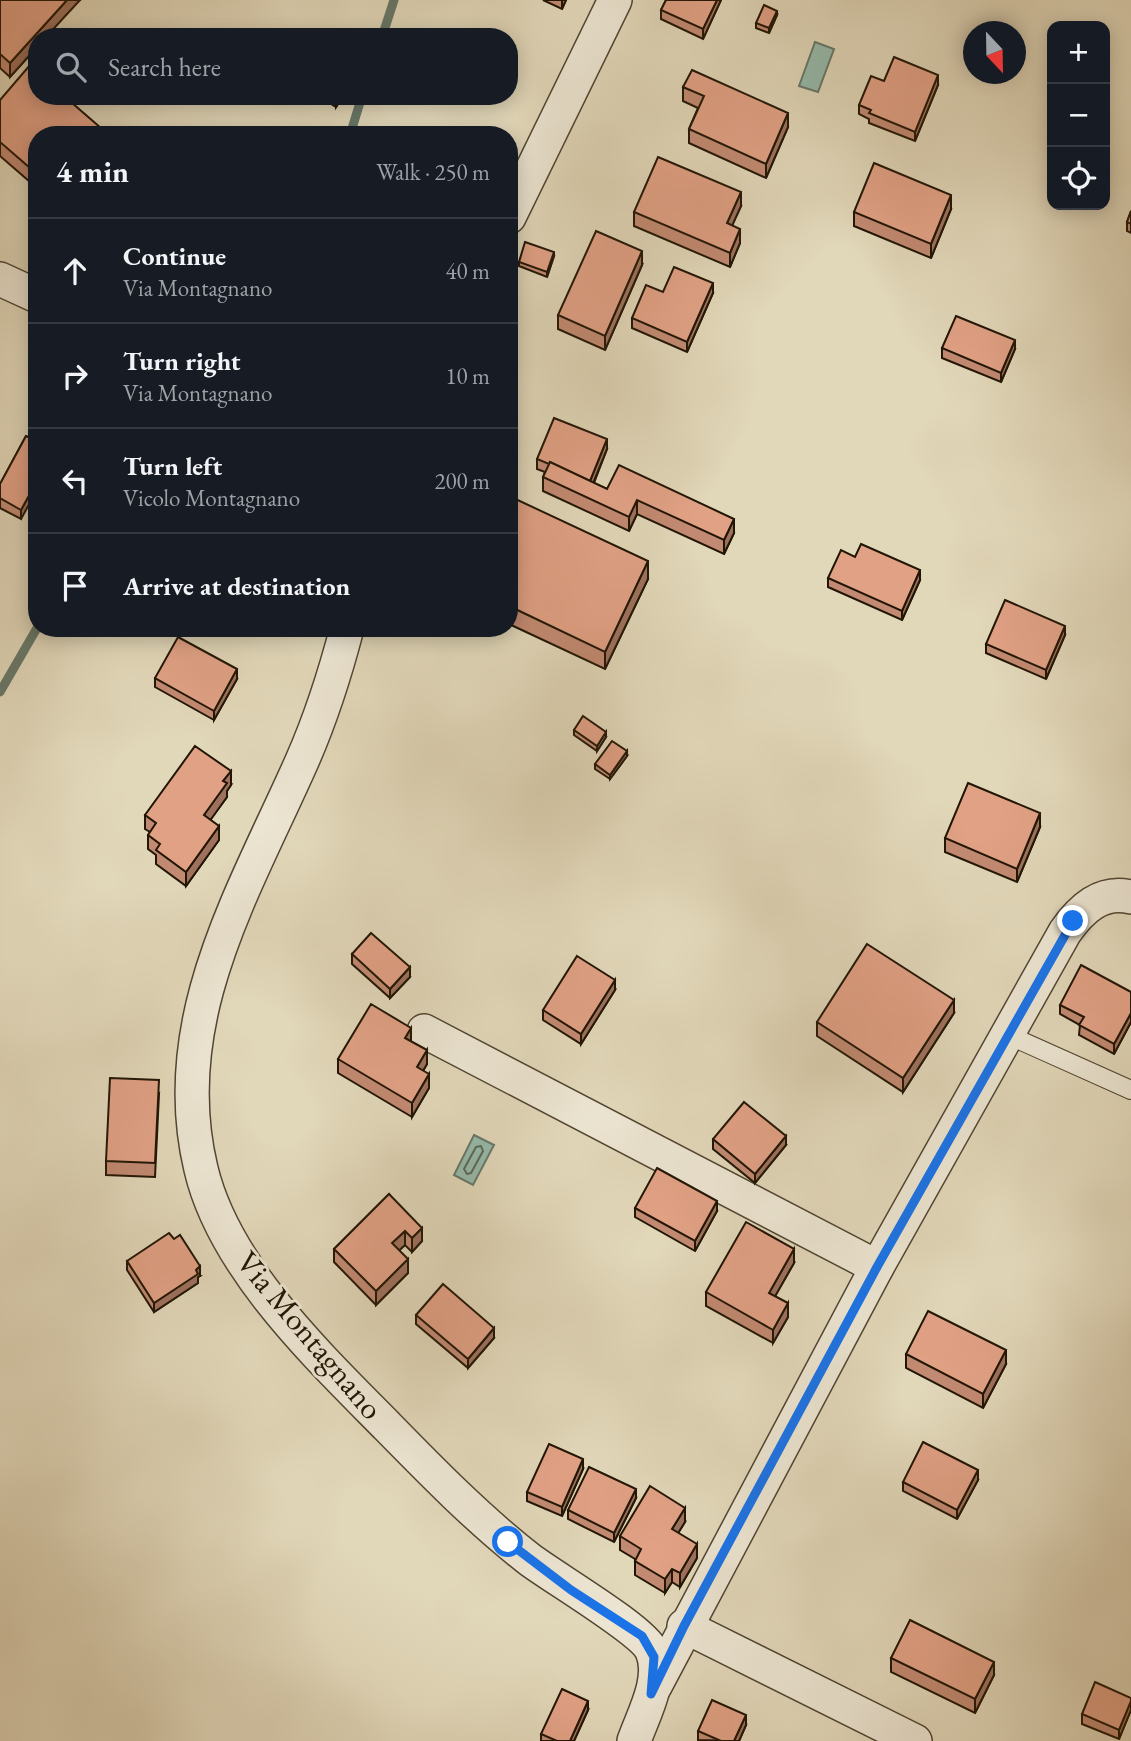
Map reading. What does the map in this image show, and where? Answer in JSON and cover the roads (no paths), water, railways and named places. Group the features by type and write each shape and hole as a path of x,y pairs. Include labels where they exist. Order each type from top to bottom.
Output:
{"street":[{"path":"518,199 615,0"},
{"path":"0,279 28,292"},
{"name":"Via Montagnano","path":"344,637 311,741 240,892 206,986 194,1045 192,1089 201,1170 213,1203 235,1248 296,1329 361,1399 480,1517 551,1575 642,1636 654,1657 651,1694 634,1741"},
{"path":"651,1694 684,1626 877,1267 1065,932 1080,912 1104,898 1131,897"},
{"path":"424,1031 877,1267"},
{"path":"684,1626 915,1741"}],"lane":[{"path":"1008,1035 1131,1090"}],"water":[{"path":"815,42 834,49 818,92 799,86"},
{"path":"474,1135 494,1145 473,1185 454,1175"}],"waterway":[{"path":"385,28 394,0"},
{"path":"353,126 359,105"},
{"path":"0,692 32,637"}]}
